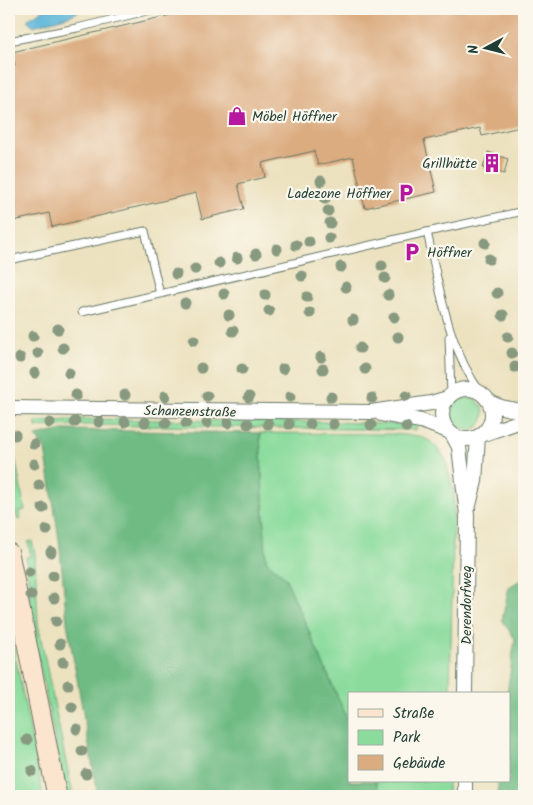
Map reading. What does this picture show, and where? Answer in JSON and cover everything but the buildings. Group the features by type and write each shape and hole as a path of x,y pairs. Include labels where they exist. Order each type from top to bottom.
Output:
{"street":[{"name":"Schanzenstraße","path":"9,408 371,412 431,403 469,389 484,395 490,402 524,411"},
{"path":"481,435 491,423 492,416 492,409 484,395"},
{"path":"449,396 444,404 442,418 450,433"},
{"name":"Schanzenstraße","path":"371,412 421,421 465,440 524,420"},
{"name":"Derendorfweg","path":"450,433 459,447 466,515 465,692"},
{"name":"Derendorfweg","path":"466,515 475,481 481,435"},
{"path":"9,553 13,599 57,796"},
{"path":"465,782 465,796"}],"lane":[{"path":"9,41 77,28 155,9"},
{"path":"82,312 524,210"},
{"path":"9,260 145,230 160,294"},
{"path":"427,232 449,327 465,369 484,395"},
{"path":"449,327 449,396"}],"green space":[{"path":"468,398 480,402 484,414 480,426 468,430 456,426 452,414 456,402"},
{"path":"84,419 334,422 417,425 416,430 84,425 36,427 36,422"},
{"path":"63,430 260,433 266,561 285,577 348,721 348,782 375,782 382,796 98,796 67,623 59,539 45,449 36,436"},
{"path":"260,433 392,434 418,436 430,441 445,458 454,493 450,692 348,692 348,721 285,577 266,561"},
{"path":"15,457 25,510 19,511 21,519 18,520 9,496 9,458"},
{"path":"32,541 35,554 38,624 73,796 66,796 32,625 26,557 31,556 28,542"},
{"path":"524,578 524,796 498,796 498,782 510,782 510,692 507,692 515,639 502,620 509,587"},
{"path":"9,624 43,796 9,796"},
{"path":"375,782 448,782 448,796 382,796"}],"water":[{"path":"45,9 84,9 69,16 33,26 27,20"}],"place":[{"name":"Möbel Höffner","path":"237,116"},
{"name":"Grillhütte","path":"492,163"},
{"name":"Ladezone Höffner","path":"406,193"},
{"name":"Höffner","path":"412,252"}]}
